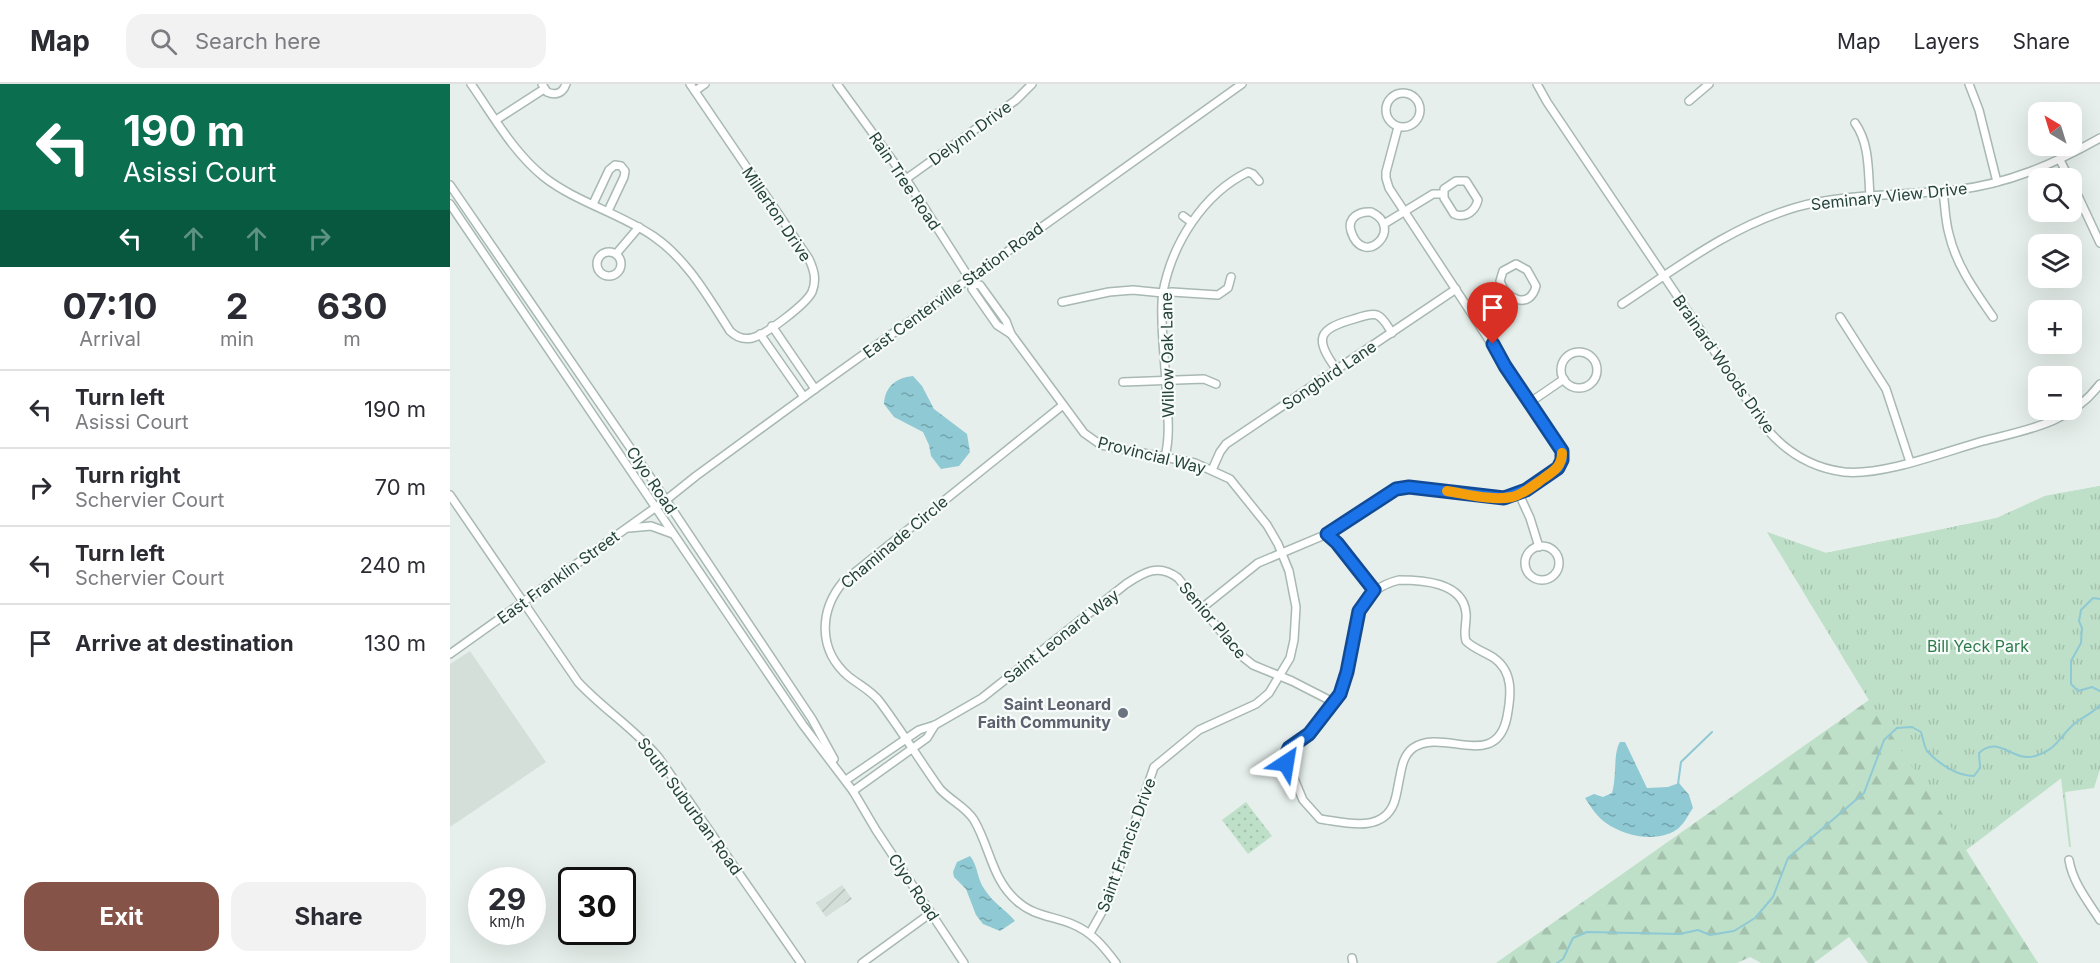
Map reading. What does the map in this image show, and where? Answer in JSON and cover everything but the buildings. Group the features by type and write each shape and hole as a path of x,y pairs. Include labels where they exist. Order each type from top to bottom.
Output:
{"street":[{"path":"471,84 516,150 534,169 557,186 639,227 665,245 685,265 735,336 747,339 760,334 804,396"},
{"path":"496,120 543,87 555,94 562,91 566,84"},
{"path":"693,87 705,84"},
{"name":"Rain Tree Road","path":"837,84 906,179 972,282"},
{"name":"Delynn Drive","path":"906,179 1016,100 1032,84"},
{"name":"East Centerville Station Road","path":"666,500 804,396 972,282 1242,84"},
{"name":"Brainard Woods Drive","path":"1537,84 1766,428 1793,453 1816,465 1844,472 1870,472 2053,421 2080,405 2100,384"},
{"path":"1689,101 1709,84"},
{"path":"1969,84 1979,110 1997,182"},
{"name":"Millerton Drive","path":"693,87 809,259 814,271 814,284 808,298 760,334"},
{"path":"1405,93 1415,98 1420,113 1414,123 1398,127 1387,117 1386,107 1391,98 1405,93"},
{"path":"1855,123 1860,129 1866,147 1870,196"},
{"path":"1202,608 1258,562 1327,534 1389,492 1403,487 1497,498 1519,494 1558,468 1563,454 1389,188 1386,178 1398,127"},
{"name":"Seminary View Drive","path":"1622,304 1722,238 1766,217 1813,204 1870,196 1943,191 1997,182 2021,176 2060,160 2100,138"},
{"path":"2060,160 2064,168"},
{"path":"593,204 609,170 615,165 621,166 625,171 624,177 608,211"},
{"name":"Willow Oak Lane","path":"1165,457 1169,432 1163,293 1174,257 1191,222 1207,203 1239,176 1248,172 1259,181"},
{"path":"1466,181 1478,200 1469,214 1459,216 1454,214 1443,194 1452,182 1466,181"},
{"name":"Clyo Road","path":"450,185 666,500 812,719 876,830 964,963"},
{"path":"1943,191 1947,226 1956,257 1992,317"},
{"path":"1384,224 1433,194 1443,194"},
{"name":"Clyo Road","path":"450,204 803,725 846,780"},
{"path":"2082,204 2100,243"},
{"path":"1365,212 1375,214 1384,224 1382,239 1370,247 1358,243 1350,230 1354,216 1365,212"},
{"path":"1183,216 1191,222"},
{"path":"616,254 639,227"},
{"path":"1516,264 1527,270 1536,286 1529,298 1519,301 1511,298 1502,286 1503,271 1516,264"},
{"path":"1062,302 1109,292 1133,290 1218,295 1228,288 1231,277"},
{"name":"Provincial Way","path":"972,282 980,285 1006,321 1011,334 1084,433 1101,445 1195,463 1230,479 1242,492 1267,525 1289,571 1296,608 1294,640 1290,658 1280,677"},
{"path":"1468,307 1502,286"},
{"name":"Songbird Lane","path":"1212,470 1226,444 1456,289"},
{"path":"1337,370 1323,346 1324,333 1329,327 1373,315 1382,319 1392,333"},
{"path":"1840,317 1886,389 1910,462"},
{"path":"772,327 815,389"},
{"path":"1572,353 1587,354 1597,369 1592,382 1584,387 1570,386 1564,379 1562,364 1564,359 1572,353"},
{"path":"1123,382 1204,379 1216,384"},
{"path":"1529,403 1564,379"},
{"name":"Chaminade Circle","path":"1063,405 850,575 834,593 827,607 824,621 831,652 839,666 874,696 940,789 948,798 966,810 972,818 1007,892 1030,910 1071,923 1090,933 1116,963"},
{"path":"1519,494 1530,518 1539,547"},
{"name":"South Suburban Road","path":"450,495 578,682 600,704 640,736 659,758 801,963"},
{"name":"East Franklin Street","path":"450,654 666,500"},
{"path":"626,529 651,526 676,535"},
{"path":"1327,534 1337,543 1374,590"},
{"path":"1539,547 1553,550 1560,563 1555,576 1536,580 1528,574 1525,565 1527,555 1539,547"},
{"name":"Saint Leonard Way","path":"846,780 919,730 935,725 996,687 1140,574 1158,569"},
{"name":"Senior Place","path":"1158,569 1171,572 1178,578 1238,653 1253,665 1333,702"},
{"path":"1399,580 1418,581 1448,588 1459,596 1465,609 1466,641 1495,659 1505,670 1511,695 1505,724 1498,737 1491,742 1480,746 1434,741 1413,748 1402,765 1394,804 1382,819 1367,824 1320,819 1303,800 1285,757 1289,748 1309,734 1333,702 1343,685 1359,611 1374,590 1399,580"},
{"name":"Saint Francis Drive","path":"1090,933 1107,903 1154,767 1199,730 1256,704 1269,693 1280,677"},
{"name":"Saint Leonard Way","path":"853,791 927,738 935,725"},
{"path":"2069,860 2076,883 2100,920"},
{"path":"862,963 931,913"}],"shaded area":[{"path":"470,651 546,762 450,827 450,664"},
{"path":"842,885 852,899 826,917 816,903"}],"green space":[{"path":"2100,486 2100,749 1966,850 2038,963 1868,963 1849,937 1814,963 1761,963 1750,957 1737,963 1496,963 1869,700 1767,532 1826,553 1997,518 2045,496"},
{"name":"Bill Yeck Park","path":"2100,486 2100,769 2094,788 2065,792 2071,847 2069,847 2061,778 1966,850 1869,700 1767,532 1826,553 1997,518 2045,496"},
{"path":"1246,802 1272,836 1248,854 1222,820"}],"water":[{"path":"913,376 922,386 934,409 967,434 970,452 959,466 941,469 931,456 923,432 894,417 884,404 886,393 892,384"},
{"path":"1620,742 1625,742 1647,788 1668,787 1679,783 1689,795 1693,808 1676,830 1650,837 1613,828 1594,812 1585,798 1594,794 1603,797 1612,793 1616,752"},
{"path":"970,856 985,890 1015,921 1000,931 983,924 976,915 966,889 954,877 953,872 957,862"}],"waterway":[{"path":"2100,599 2093,598 2081,610 2079,621 2082,628 2081,643 2071,661 2071,684 2078,691 2092,687 2100,691"},
{"path":"1557,963 1563,959 1573,938 1587,932 1680,934 1698,930 1710,935 1734,931 1755,918 1773,897 1788,858 1864,793 1884,740 1897,728 1912,727 1921,732 1927,751 1937,760 1955,772 1974,776 1980,768 1979,753 1986,748 2000,747 2027,757 2043,753 2049,750 2074,724 2100,705"},
{"path":"1678,784 1681,762 1712,732"}],"slow traffic":[{"path":"1447,491 1497,498 1519,494 1558,468 1562,460 1562,453"}],"place":[{"name":"Saint Leonard Faith Community","path":"1123,713"}],"route":[{"path":"1286,763 1285,757 1289,748 1309,734 1340,694 1347,672 1359,611 1374,590 1337,543 1327,534 1396,489 1409,487 1504,498 1526,490 1558,468 1562,460 1562,451 1505,366 1493,344"}]}
